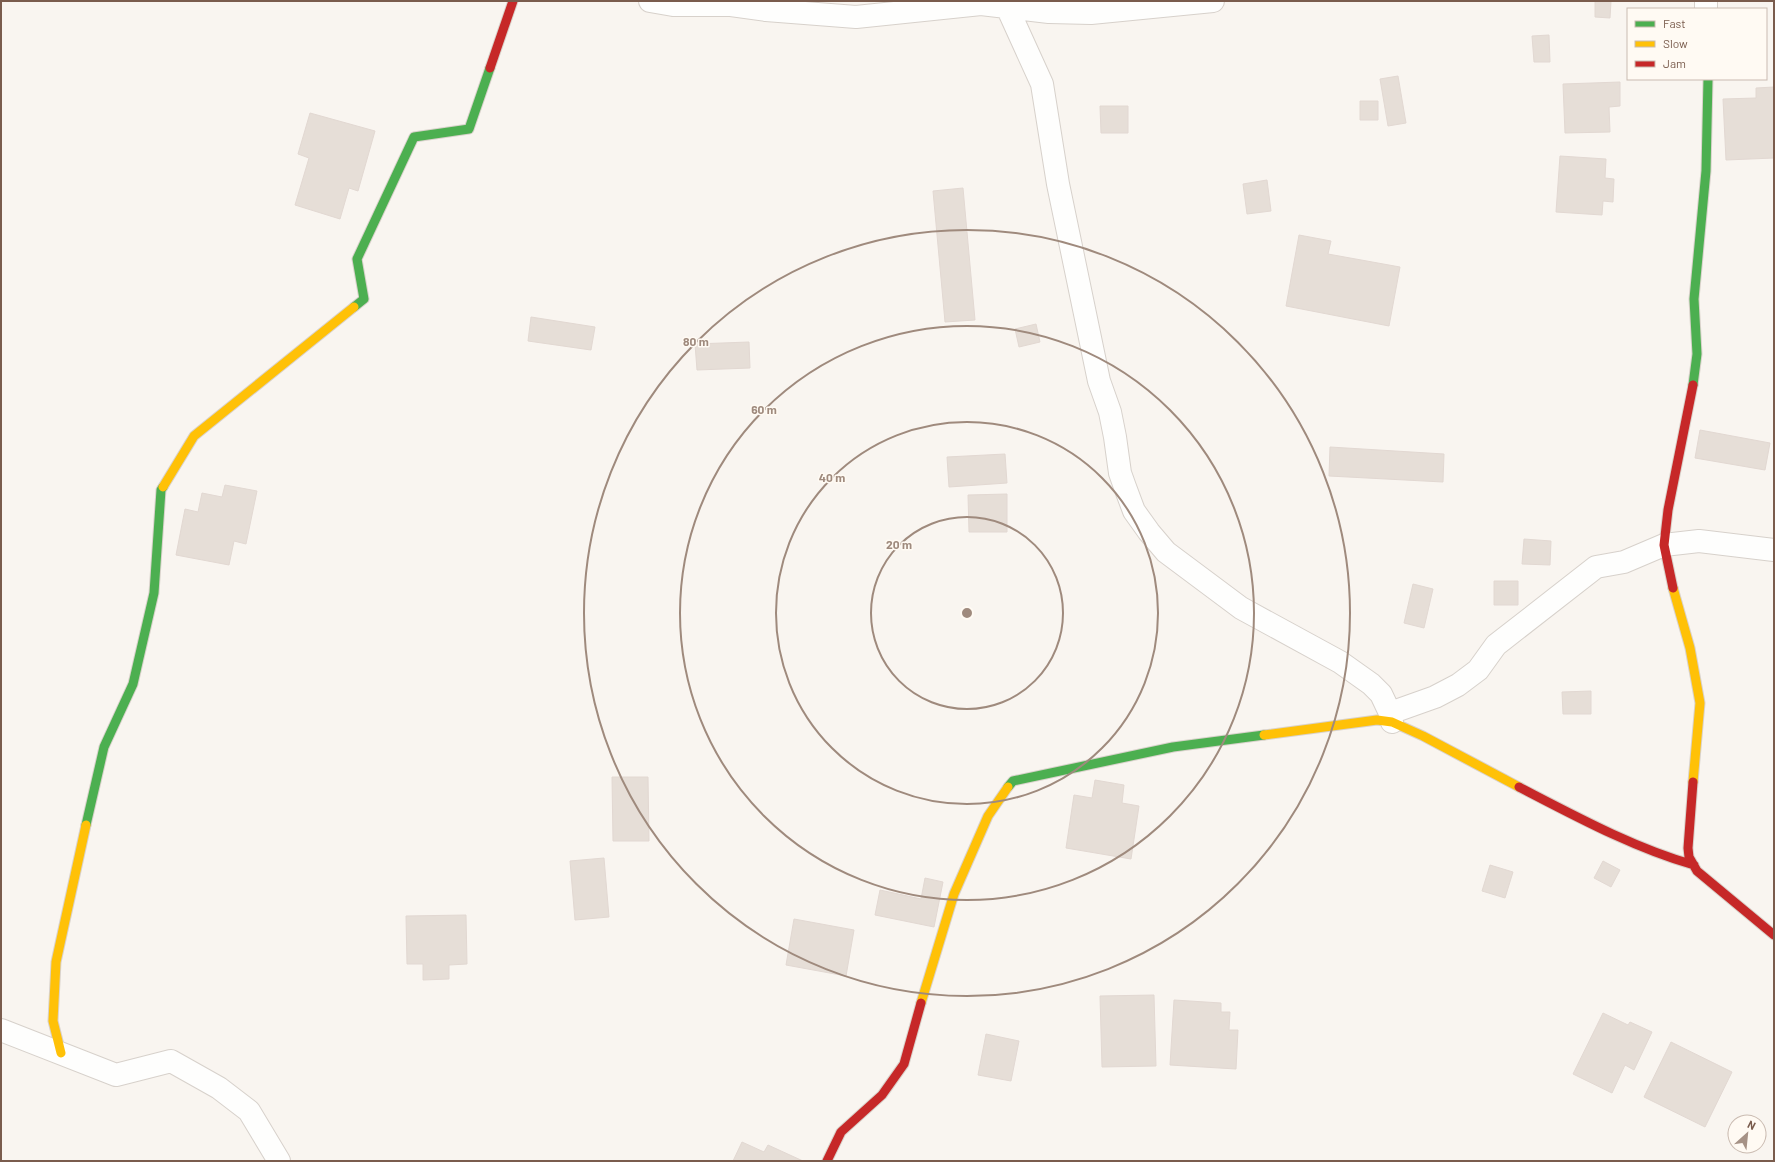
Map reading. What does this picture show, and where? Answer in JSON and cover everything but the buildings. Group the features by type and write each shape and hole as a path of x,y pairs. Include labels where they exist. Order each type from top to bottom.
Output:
{"street":[{"path":"61,1053 53,1021 56,962 104,747 133,684 154,593 161,490 194,436 364,299 357,259 414,136 469,129 513,1"},
{"path":"650,1 673,5 731,5 766,10 856,17 980,4 1008,7 1049,6 1091,13 1213,1"},
{"path":"1008,7 1042,84 1058,184 1100,380 1110,412 1120,473 1134,511 1149,532 1166,552 1241,608 1340,662 1371,684 1381,694 1391,718 1558,807 1663,856 1694,865"},
{"path":"1708,80 1706,171 1694,299 1697,354 1692,392 1671,496 1664,545 1668,569 1690,648 1700,703 1688,848 1689,857 1697,870 1774,935"},
{"path":"827,1161 841,1132 882,1095 904,1064 926,983 954,894 988,816 1013,781 1173,747 1391,718 1458,685 1478,670 1496,645 1596,567 1624,562 1664,545 1699,541 1774,550"},
{"path":"1,1030 116,1076 171,1061 219,1088 249,1111 279,1161"}],"traffic: fast":[{"path":"354,307 364,299 357,259 414,137 469,129 490,68"},
{"path":"1693,385 1697,354 1694,299 1706,171 1708,80"},
{"path":"86,825 104,747 133,684 154,593 161,490 163,487"},
{"path":"1008,787 1013,781 1173,747 1264,735"}],"traffic: slow":[{"path":"163,487 194,436 354,307"},
{"path":"1673,588 1690,648 1700,703 1693,782"},
{"path":"1264,735 1377,720 1392,722 1423,736 1519,787"},
{"path":"921,1003 954,894 988,816 1008,787"},
{"path":"61,1053 53,1021 56,962 86,825"}],"traffic: jam":[{"path":"490,68 513,1"},
{"path":"1673,588 1664,545 1668,510 1693,385"},
{"path":"1693,782 1688,848 1689,857 1697,871 1774,935"},
{"path":"1519,787 1583,820 1649,850 1694,865"},
{"path":"827,1161 841,1132 882,1095 904,1064 921,1003"}]}
